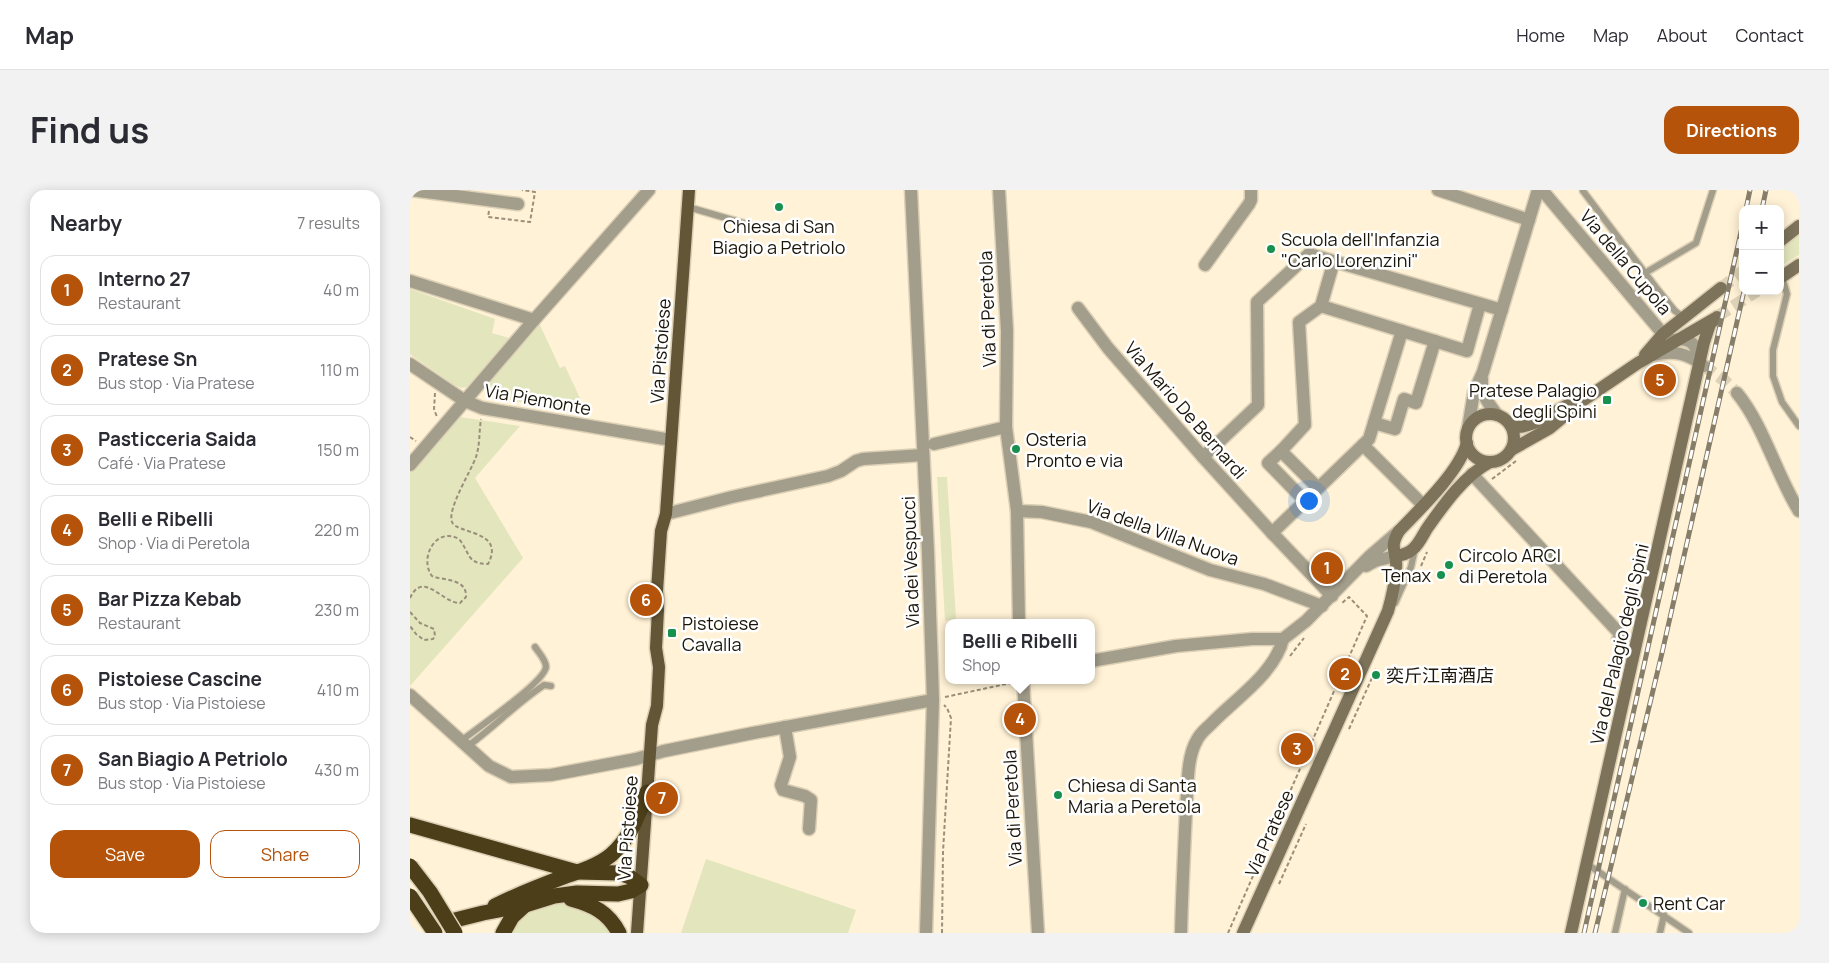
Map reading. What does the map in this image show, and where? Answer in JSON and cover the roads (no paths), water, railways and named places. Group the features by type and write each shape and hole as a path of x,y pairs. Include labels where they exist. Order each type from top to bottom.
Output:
{"highway":[{"path":"410,866 455,927 516,895 603,860 615,851 634,826 647,792"},
{"path":"410,825 577,872 620,873 630,877 641,886 618,894 577,893 554,896 525,905 483,912"},
{"path":"410,896 428,932"},
{"path":"554,896 599,909 607,915 619,933"},
{"path":"503,933 512,917 525,905"}],"main road":[{"name":"Via Pistoiese","path":"637,933 652,725 649,706 651,666 656,648 657,591 672,440 689,190"},
{"path":"1784,238 1799,226"},
{"path":"1784,275 1799,265"},
{"path":"1515,454 1511,426 1506,420 1497,415 1489,414 1479,417 1468,428 1468,449 1481,460 1490,462 1515,454 1585,399 1638,363 1652,350 1663,334 1721,288"},
{"name":"Via del Palagio degli Spini","path":"1571,933 1702,364 1707,332 1712,321 1717,316 1680,339"},
{"path":"1652,350 1680,339"},
{"path":"1511,426 1520,428 1528,426 1567,404 1585,399"},
{"path":"1399,531 1456,465 1467,443"},
{"name":"Via Pratese","path":"1415,548 1436,517 1472,474 1490,462"},
{"name":"Via Pratese","path":"1243,933 1388,612 1397,567 1393,543 1399,531"},
{"path":"1395,556 1406,554 1415,548"}],"street":[{"path":"410,190 518,204"},
{"path":"412,458 465,401 649,190"},
{"name":"Via dei Vespucci","path":"911,190 928,552 938,698 926,933"},
{"name":"Via di Peretola","path":"999,190 1007,332 1006,427 1017,511 1019,619"},
{"path":"1205,264 1249,204 1251,190"},
{"path":"1438,190 1529,220"},
{"path":"1468,428 1474,392 1483,372 1538,190"},
{"name":"Via della Cupola","path":"1542,190 1663,334"},
{"path":"1203,457 1258,405 1257,302 1309,254 1502,310"},
{"path":"1318,488 1281,451 1305,425 1299,322 1321,306 1334,261"},
{"path":"410,281 534,320"},
{"path":"1321,306 1467,351 1480,304"},
{"name":"Via Mario De Bernardi","path":"1078,308 1108,348 1203,457 1336,601"},
{"path":"1272,533 1369,439 1402,331"},
{"path":"1680,339 1686,339 1695,346 1702,364"},
{"path":"1374,423 1395,429 1404,399 1416,403 1435,341"},
{"path":"1652,350 1680,354 1702,364"},
{"name":"Via Piemonte","path":"410,364 465,401 482,408 672,440"},
{"path":"1483,372 1482,392 1497,415"},
{"path":"1737,393 1754,420 1786,489 1799,511"},
{"path":"934,444 1006,427"},
{"path":"1364,445 1423,505"},
{"name":"Via Mario De Bernardi","path":"1281,451 1268,464 1305,501"},
{"path":"666,514 828,476 863,459 923,455"},
{"path":"1472,474 1621,635 1618,639"},
{"name":"Via della Villa Nuova","path":"1017,511 1042,512 1091,522 1134,538 1170,556 1210,570 1264,584 1322,606"},
{"path":"1181,933 1188,773 1198,738 1271,664 1283,640 1322,606 1336,601 1370,556 1399,531"},
{"path":"1357,571 1375,561 1395,556"},
{"path":"1095,660 1176,646 1252,639 1283,640"},
{"name":"Via di Peretola","path":"1023,684 1038,933"},
{"path":"410,695 484,757 489,766 512,777 551,775 938,698"},
{"path":"785,727 790,757 781,785 783,790 805,796 811,800 809,828"}],"lane":[{"path":"1645,273 1696,243 1713,190"},
{"path":"1583,191 1645,273 1682,318"},
{"path":"688,207 750,225"},
{"path":"1784,286 1787,294 1774,350 1773,376 1782,402 1799,426"},
{"name":"Via Pratese","path":"1388,612 1405,583 1415,548"},
{"path":"465,743 542,677 546,668 545,661 536,647"},
{"path":"465,743 494,726 525,698 544,685 551,686"},
{"path":"1587,864 1689,933"},
{"path":"1615,933 1625,889"},
{"path":"1660,933 1664,915"}],"tunnel":[{"path":"1721,288 1739,274"},
{"path":"1718,316 1751,295"},
{"path":"1704,366 1725,381 1737,393"}],"railway":[{"path":"1747,205 1750,190"},
{"path":"1763,205 1766,190"},
{"path":"1584,933 1739,241"},
{"path":"1595,933 1662,653 1743,295"}],"place":[{"name":"Chiesa di San Biagio a Petriolo","path":"779,207"},
{"name":"Scuola dell'Infanzia \"Carlo Lorenzini\"","path":"1271,249"},
{"name":"Bar Pizza Kebab","path":"1660,380"},
{"name":"Pratese Palagio degli Spini","path":"1607,400"},
{"name":"Osteria Pronto e via","path":"1016,449"},
{"name":"Circolo ARCI di Peretola","path":"1449,565"},
{"name":"Interno 27","path":"1327,568"},
{"name":"Tenax","path":"1441,575"},
{"name":"Pistoiese Cascine","path":"646,600"},
{"name":"Pistoiese Cavalla","path":"672,633"},
{"name":"Pratese Sn","path":"1345,674"},
{"name":"奕斤江南酒店","path":"1376,675"},
{"name":"Belli e Ribelli","path":"1020,719"},
{"name":"Pasticceria Saida","path":"1297,749"},
{"name":"Chiesa di Santa Maria a Peretola","path":"1058,795"},
{"name":"San Biagio A Petriolo","path":"662,798"},
{"name":"Rent Car","path":"1643,903"}]}
